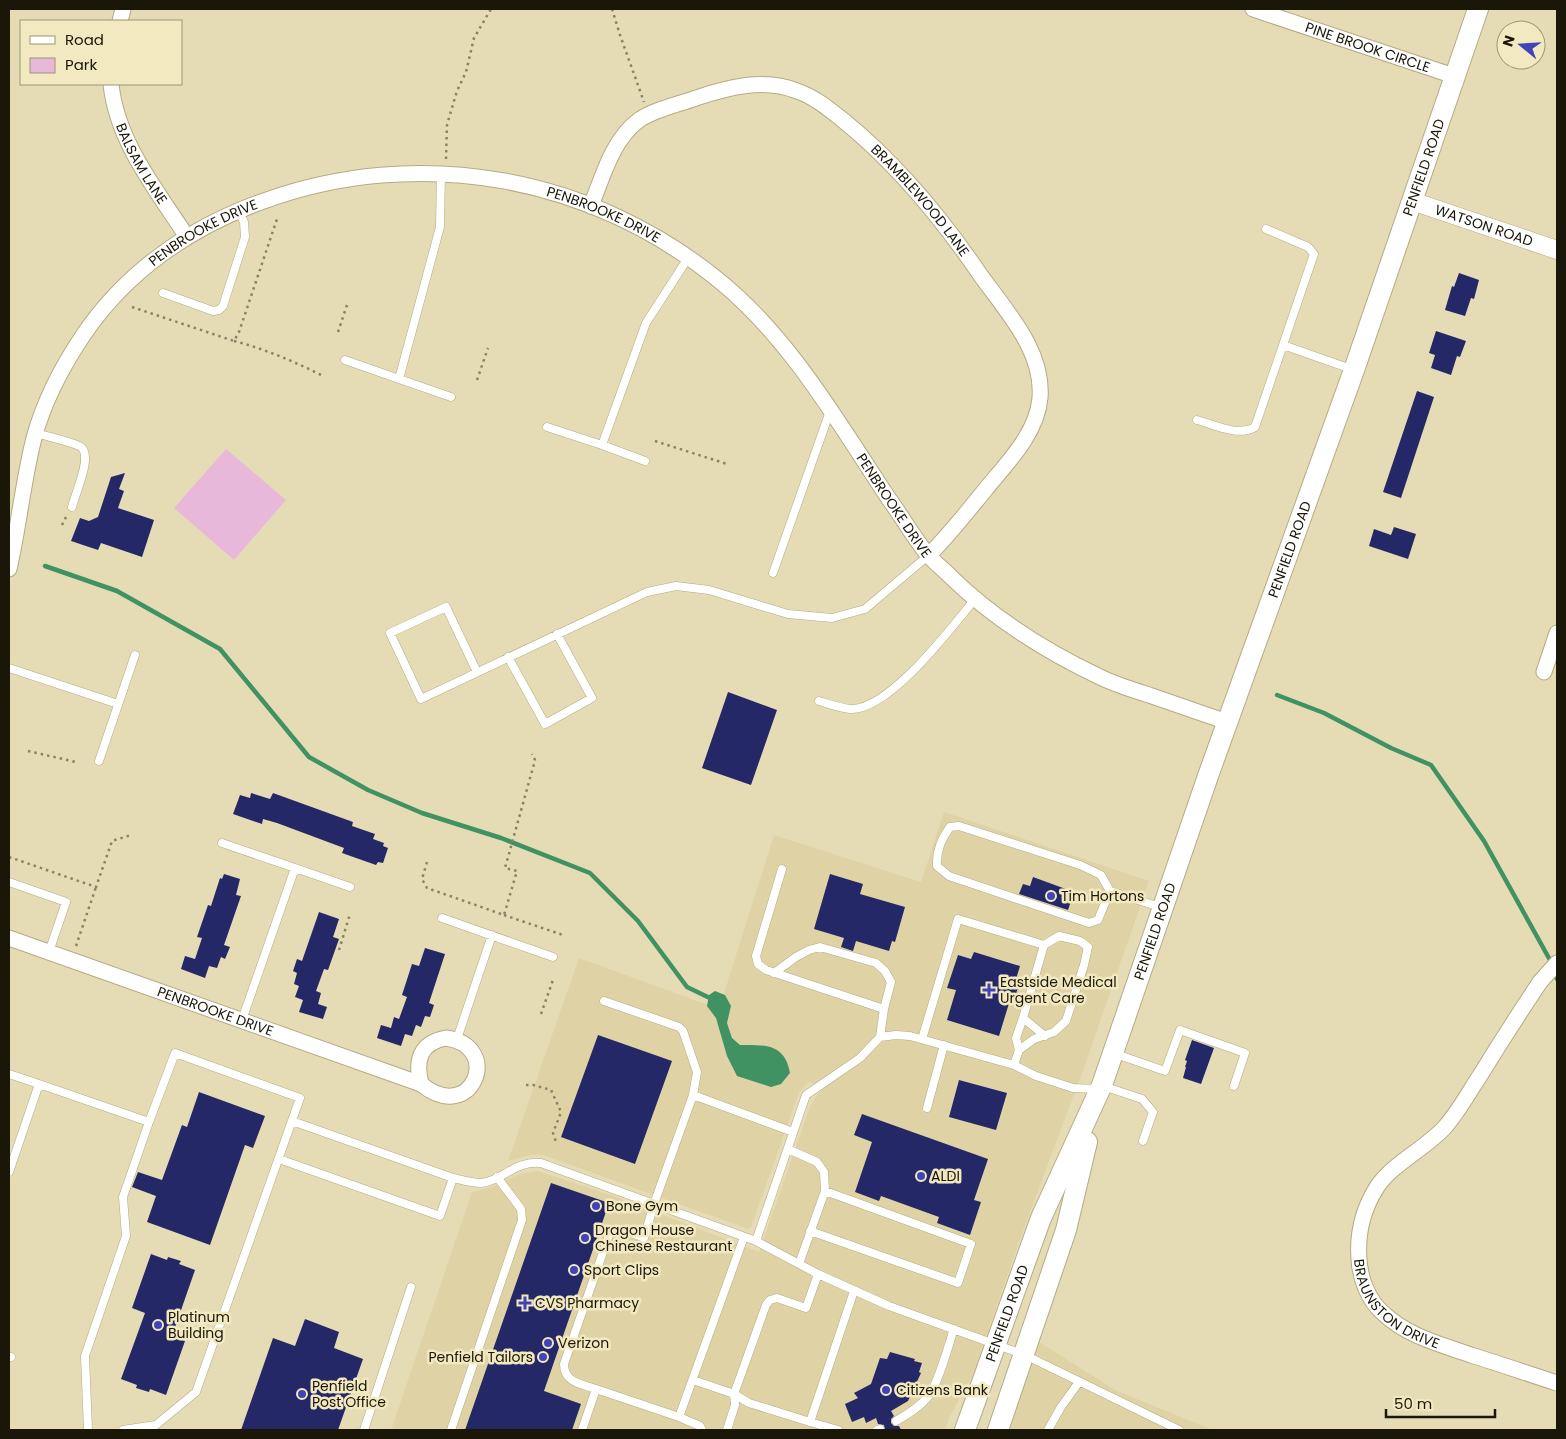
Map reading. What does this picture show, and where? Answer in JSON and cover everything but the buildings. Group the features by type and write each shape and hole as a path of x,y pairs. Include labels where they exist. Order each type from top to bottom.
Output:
{"main road":[{"name":"PENFIELD ROAD","path":"965,1430 1041,1218 1101,1087 1227,722 1354,370 1478,9"},
{"name":"PENFIELD ROAD","path":"998,1430 1066,1230 1101,1087"}],"street":[{"name":"PINE BROOK CIRCLE","path":"1253,9 1454,76"},
{"name":"BRAMBLEWOOD LANE","path":"591,206 618,142 641,119 736,86 756,84 797,90 813,98 854,129 888,160 951,232 1022,335 1034,356 1041,382 1040,401 1034,422 1024,440 946,538 929,555"},
{"name":"BALSAM LANE","path":"111,85 114,104 128,142 187,236"},
{"name":"PENBROOKE DRIVE","path":"9,569 36,433 55,385 86,331 129,282 154,260 187,236 238,210 278,195 334,181 380,174 443,173 475,176 516,183 561,195 591,206 653,236 688,258 727,288 770,330 786,349 929,555 975,599 1042,647 1104,679 1227,722"},
{"name":"WATSON ROAD","path":"1412,201 1557,250"},
{"path":"1544,672 1557,633"},
{"name":"PENBROOKE DRIVE","path":"9,938 421,1084 436,1095 445,1097 455,1096 471,1086 475,1078 477,1068 472,1050 465,1043 457,1039"},
{"name":"BRAUNSTON DRIVE","path":"1557,963 1540,982 1455,1115 1431,1141 1390,1172 1378,1185 1364,1214 1359,1231 1358,1248 1362,1275 1371,1298 1381,1312 1397,1325 1433,1342 1557,1383"},
{"path":"421,1084 418,1062 428,1045 446,1038 457,1039"}],"lane":[{"path":"399,379 440,227 443,173"},
{"path":"162,293 213,311 219,310 223,306 245,237 244,222 238,210"},
{"path":"1197,420 1240,432 1247,431 1255,426 1314,254 1308,248 1266,229"},
{"path":"602,445 646,323 688,258"},
{"path":"1284,345 1354,370"},
{"path":"345,360 451,396"},
{"path":"773,573 830,411"},
{"path":"547,427 645,461"},
{"path":"36,433 80,446 86,452 86,461 72,507"},
{"path":"477,672 446,607 390,634 421,698 477,672 647,592 676,586 709,590 788,614 832,618 864,608 929,555"},
{"path":"819,701 851,709 872,703 892,690 919,666 975,599"},
{"path":"508,657 545,724 592,698 557,634"},
{"path":"99,760 135,654"},
{"path":"9,668 118,704"},
{"path":"1110,890 1098,920 1090,923 949,876 938,866 937,857 944,835 950,827 960,826 1080,865 1100,874 1110,890 1162,908"},
{"path":"222,843 350,887"},
{"path":"242,1020 295,868"},
{"path":"782,869 756,956 758,964 774,973 884,1009"},
{"path":"9,882 66,902 49,952"},
{"path":"442,918 553,957"},
{"path":"922,1039 958,919 1044,945"},
{"path":"457,1039 492,935"},
{"path":"1014,1065 1019,1050 1016,1038 1024,1018 1044,945 1059,936 1080,941 1088,947 1066,1021 1054,1032 1034,1040 1019,1050"},
{"path":"756,1241 806,1095 860,1058 880,1037 884,1009 891,982 885,971 876,963 820,947 796,957 774,973"},
{"path":"604,1000 679,1026 683,1030 697,1072 693,1095 654,1204 644,1238 621,1230 614,1231 609,1235 564,1364 564,1372 567,1377 596,1389 679,1417 695,1424 702,1430"},
{"path":"1024,1018 1045,1036"},
{"path":"1113,1053 1165,1071 1180,1030 1245,1053 1234,1086"},
{"path":"880,1037 910,1036 1014,1065 1036,1076 1073,1088 1101,1087 1142,1099 1152,1112 1143,1141"},
{"path":"927,1108 944,1045"},
{"path":"88,1430 85,1356 126,1236 123,1197 175,1054 300,1098 196,1392 156,1425 123,1430"},
{"path":"9,1074 149,1122"},
{"path":"9,1172 39,1084"},
{"path":"693,1095 793,1132"},
{"path":"292,1121 454,1178 482,1183 519,1166 532,1162 541,1163 756,1241 854,1291 1025,1354 1165,1428 1179,1430"},
{"path":"788,1149 817,1162 824,1172 825,1191 799,1264"},
{"path":"279,1159 440,1216 454,1178"},
{"path":"450,1430 522,1220 521,1209 496,1177"},
{"path":"810,1231 958,1283 972,1244 825,1191"},
{"path":"679,1417 744,1237"},
{"path":"726,1430 735,1405 734,1394 766,1306 770,1300 777,1298 806,1308 818,1274"},
{"path":"364,1430 411,1287"},
{"path":"810,1422 854,1291"},
{"path":"896,1421 915,1410 929,1396 954,1329"},
{"path":"692,1380 734,1394 749,1403 838,1430"},
{"path":"1059,1430 1049,1429 1061,1407 1079,1382"},
{"path":"582,1430 596,1389"}],"path":[{"path":"443,173 447,126 451,111 457,91 466,72 474,38 491,9"},
{"path":"612,9 649,115"},
{"path":"338,332 347,305"},
{"path":"234,341 293,361 321,376"},
{"path":"477,380 488,348"},
{"path":"656,440 727,464"},
{"path":"28,750 76,762"},
{"path":"504,915 517,871 505,868 535,760 532,754"},
{"path":"76,947 112,841 131,835"},
{"path":"9,857 96,887"},
{"path":"428,862 422,879 427,888 562,935"},
{"path":"339,950 350,914"},
{"path":"541,1014 553,980"},
{"path":"526,1085 551,1090 561,1112 553,1133 556,1142"}],"shaded area":[{"path":"944,812 1149,881 1086,1062 1023,1231 973,1374 950,1416 945,1430 391,1430 472,1192 492,1187 520,1174 538,1171 616,1197 759,1252 810,1107 824,1088 809,1082 799,1093 751,1227 748,1229 543,1155 534,1154 508,1161 579,958 719,1009 774,835 921,882"},
{"path":"715,991 725,995 731,1006 727,1023 732,1038 740,1045 765,1046 778,1051 783,1056 790,1073 781,1084 771,1087 737,1076 727,1056 716,1018 707,1006 709,995"},
{"path":"1039,1342 1115,1390 1213,1430 1008,1430"}],"green space":[{"path":"226,449 286,500 234,560 174,508"}],"waterway":[{"path":"45,566 117,591 220,649 309,757 368,790 422,813 501,838 590,873 638,921 687,987 714,1000"},
{"path":"1277,695 1324,713 1391,748 1431,765 1484,841 1550,960"}],"place":[{"name":"Tim Hortons","path":"1051,896"},
{"name":"Eastside Medical Urgent Care","path":"989,990"},
{"name":"ALDI","path":"921,1176"},
{"name":"Bone Gym","path":"596,1206"},
{"name":"Dragon House Chinese Restaurant","path":"585,1238"},
{"name":"Sport Clips","path":"574,1270"},
{"name":"CVS Pharmacy","path":"525,1303"},
{"name":"Platinum Building","path":"158,1325"},
{"name":"Verizon","path":"548,1343"},
{"name":"Penfield Tailors","path":"543,1357"},
{"name":"Citizens Bank","path":"886,1390"},
{"name":"Penfield Post Office","path":"302,1394"}]}
